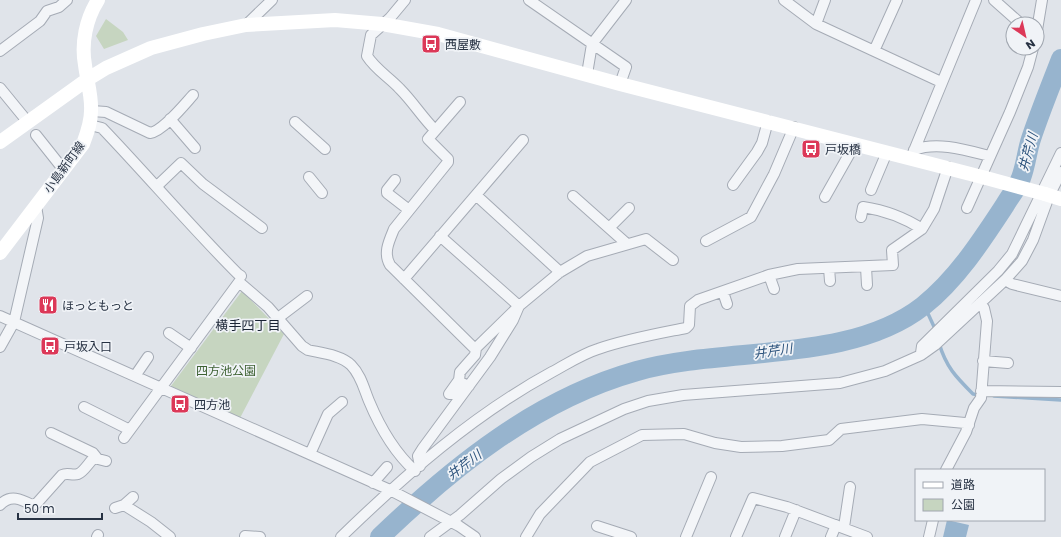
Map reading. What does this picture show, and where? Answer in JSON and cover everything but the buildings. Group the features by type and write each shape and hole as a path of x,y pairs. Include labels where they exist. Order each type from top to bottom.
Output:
{"street":[{"path":"0,51 40,20 44,13 60,7 66,0"},
{"name":"小島新町線","path":"0,253 83,144 90,125 92,111 84,54 85,34 89,18 98,0"},
{"path":"246,25 272,0"},
{"path":"405,0 371,35 367,56 378,70 407,96 435,130"},
{"path":"529,0 542,4 592,44 626,67 620,84"},
{"path":"587,74 592,44 626,0"},
{"path":"784,0 816,24 941,82"},
{"path":"816,24 825,0"},
{"path":"874,51 897,0"},
{"path":"913,154 941,82 976,0"},
{"path":"994,0 1012,16"},
{"path":"1039,16 1042,0"},
{"path":"0,142 88,78 106,68 151,48 203,34 246,25 335,20 382,24 438,34 620,84 794,127 855,144 887,152 913,154 948,167 1052,196"},
{"path":"967,208 983,177 989,156 1020,86 1030,56"},
{"path":"0,88 27,121"},
{"path":"92,111 106,112 150,133 155,133 193,95"},
{"path":"460,102 429,136 429,141 448,159 448,162 394,229 386,255 390,265 473,348 476,348"},
{"path":"170,119 195,148"},
{"path":"733,185 762,143 768,121"},
{"path":"295,122 325,149"},
{"path":"90,125 102,128 157,186 210,246 241,276"},
{"path":"706,241 750,217 774,174 794,127"},
{"path":"36,135 63,170"},
{"path":"404,279 440,236 477,196 523,140"},
{"path":"825,198 855,144"},
{"path":"913,154 931,146 966,150 989,156"},
{"path":"871,190 887,152"},
{"path":"921,355 922,346 998,271 1012,254 1061,153"},
{"path":"157,186 182,163 203,184 262,228"},
{"path":"341,537 460,432 524,387 597,349 646,336 686,328 689,325 690,306 698,300 769,275 798,269 893,265 892,250 922,229 934,209 948,167"},
{"path":"430,537 531,457 560,439 636,405 648,401 684,395 840,383 885,371 921,355 935,345 1005,280 1022,261 1033,240 1061,172"},
{"path":"309,177 322,193"},
{"path":"395,180 387,193 409,210"},
{"path":"477,196 560,272"},
{"path":"573,196 627,244"},
{"path":"0,347 14,322 38,218 36,206"},
{"path":"861,217 863,207 870,208 905,219 922,229"},
{"path":"609,228 629,208"},
{"path":"440,236 519,306"},
{"path":"469,386 462,383 453,394 450,394 458,380 460,372 475,355 476,348 519,306 560,272 587,256 646,239 672,260"},
{"path":"866,267 867,285"},
{"path":"829,268 830,281"},
{"path":"769,275 774,289"},
{"path":"1005,280 1012,284 1061,296"},
{"path":"84,406 127,434 239,282 278,318 302,346 308,350 335,357 351,366 362,382 379,422 400,455 418,468"},
{"path":"723,292 727,304"},
{"path":"278,318 307,296"},
{"path":"947,469 969,425 974,408 981,394 987,321 984,308 980,303"},
{"path":"418,468 418,456 469,386 513,320 519,306"},
{"path":"0,316 392,491 449,521 475,537"},
{"path":"169,333 191,348"},
{"path":"135,376 148,357"},
{"path":"983,361 1008,363"},
{"path":"981,394 1061,392"},
{"path":"310,454 328,414 342,402"},
{"path":"526,537 540,514 590,462 642,435 684,434 715,443 741,447 782,446 829,440 841,429 922,419 965,423 969,425"},
{"path":"0,505 3,502 13,498 19,498 32,505 37,503 62,475 67,473 76,475 80,473 91,460 101,459 93,453 51,433"},
{"path":"373,483 387,467"},
{"path":"686,537 711,476"},
{"path":"831,537 840,526 850,487"},
{"path":"133,497 119,507 151,522 170,537"},
{"path":"736,537 753,498 796,510 867,537"},
{"path":"785,537 796,510"},
{"path":"929,537 933,521"},
{"path":"597,526 631,537"},
{"path":"245,536 260,537"}],"green space":[{"path":"106,19 123,32 128,40 104,49 96,36"},
{"name":"四方池公園","path":"242,291 284,334 240,418 171,386"}],"water":[{"path":"947,521 969,525 966,537 943,537"}],"waterway":[{"name":"井芹川","path":"380,537 437,485 499,438 531,417 600,383 637,371 672,363 785,351 859,337 893,324 923,306 947,284 958,271 987,232 1018,185 1023,173 1034,129 1061,59"},
{"path":"924,305 936,331"},
{"path":"939,343 948,365 957,377 973,394 980,395"},
{"path":"994,396 1061,400"}],"place":[{"name":"西屋敷","path":"431,44"},
{"name":"戸坂橋","path":"811,149"},
{"name":"ほっともっと","path":"48,305"},
{"name":"戸坂入口","path":"50,346"},
{"name":"四方池","path":"180,404"}],"district":[{"name":"横手四丁目","path":"248,325"}]}
